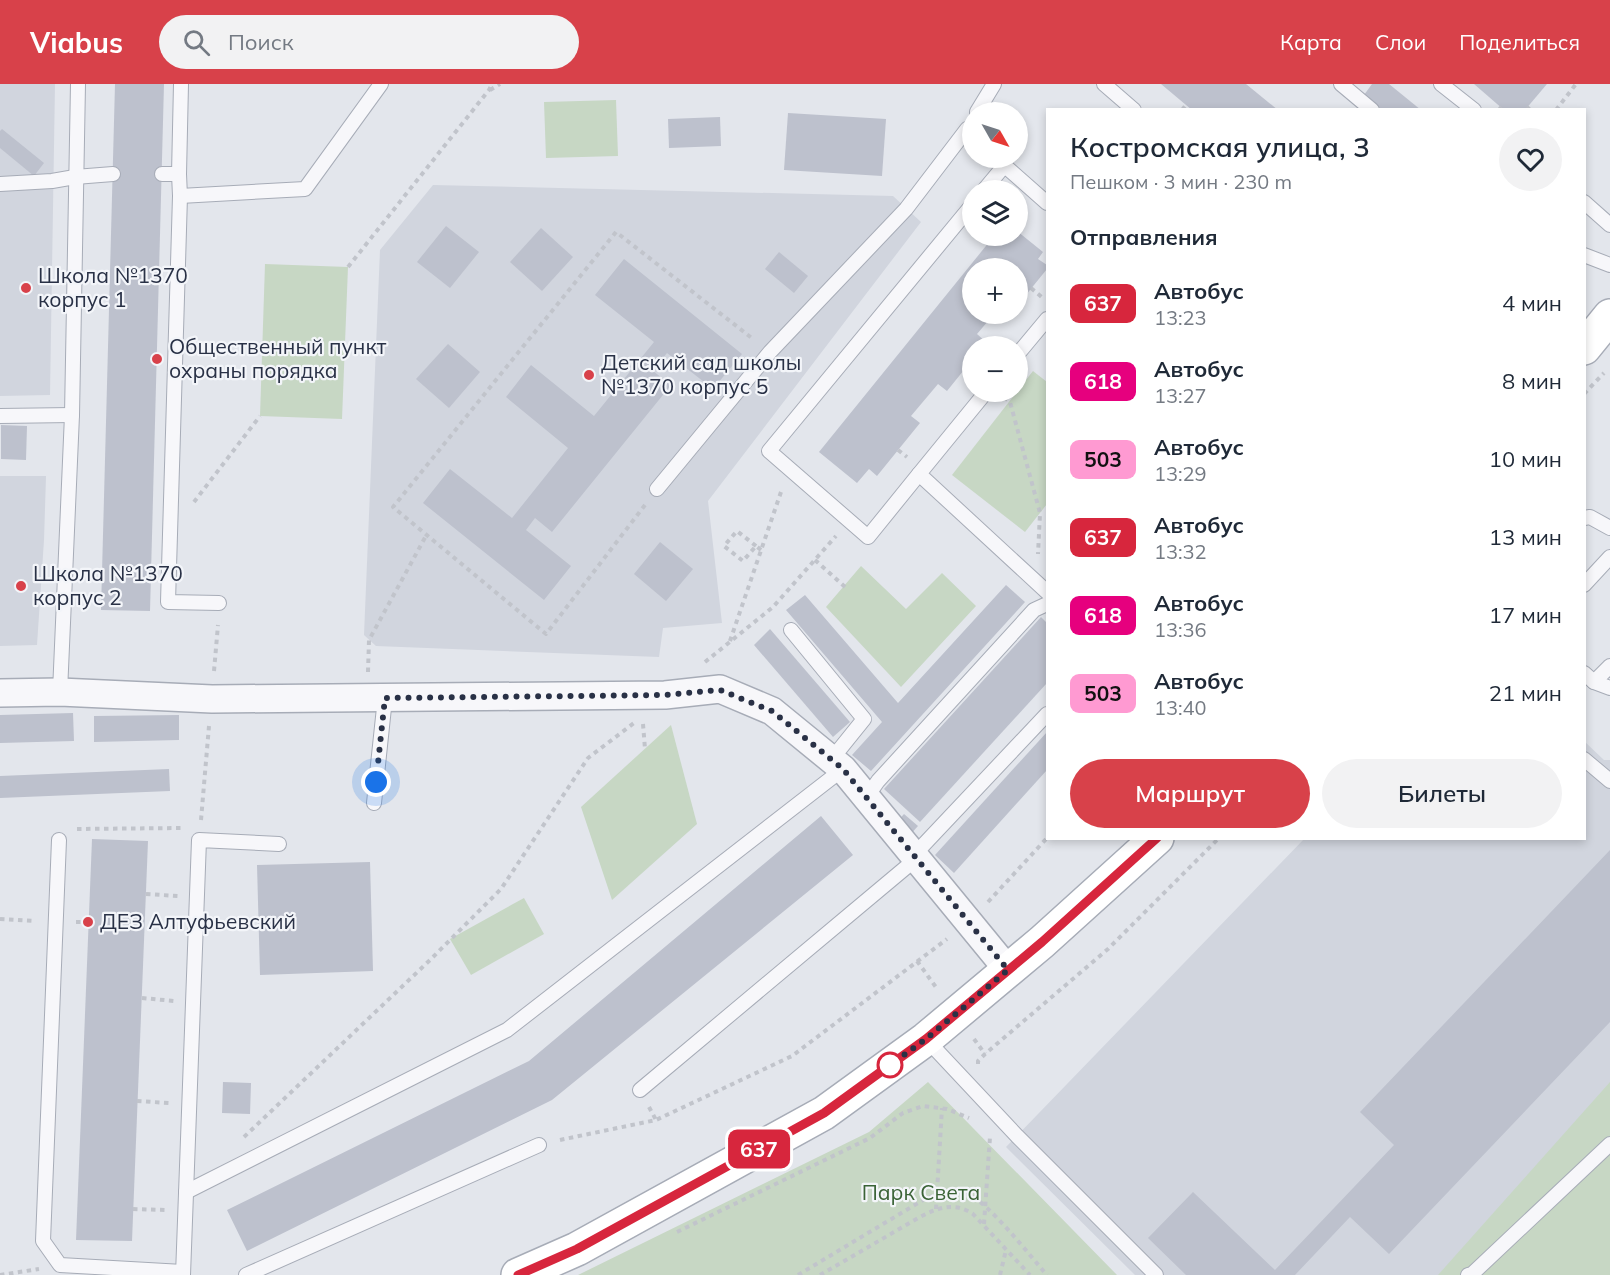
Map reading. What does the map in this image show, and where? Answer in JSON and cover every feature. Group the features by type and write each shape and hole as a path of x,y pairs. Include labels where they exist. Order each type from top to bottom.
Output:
{"street":[{"path":"1586,346 1610,316"},
{"path":"0,693 60,692 212,699 376,688 665,695 720,690 772,711 837,765 1008,970"},
{"path":"518,1275 577,1249 824,1113 926,1039 1155,840"}],"lane":[{"path":"60,692 72,415 78,84"},
{"path":"181,84 180,196 168,602 219,603"},
{"path":"180,196 305,189 381,84"},
{"path":"983,102 994,84"},
{"path":"1104,84 1132,108"},
{"path":"1341,84 1370,108"},
{"path":"1441,84 1471,108"},
{"path":"657,489 770,352 906,209 962,138"},
{"path":"1007,168 1046,202"},
{"path":"0,184 52,182 75,177 112,174"},
{"path":"162,174 179,174"},
{"path":"1586,204 1610,225"},
{"path":"962,217 769,451 868,537 978,402"},
{"path":"1586,256 1610,265"},
{"path":"1028,342 1046,320"},
{"path":"0,416 72,415"},
{"path":"918,474 1043,589"},
{"path":"1586,518 1590,517 1610,528"},
{"path":"1586,583 1610,557"},
{"path":"866,798 878,781 1034,610 1046,604"},
{"path":"186,1192 507,1030 837,765 864,719 791,630"},
{"path":"1589,677 1610,666"},
{"path":"1589,677 1610,688"},
{"path":"374,803 376,688"},
{"path":"640,1090 914,858 1046,715"},
{"path":"1586,761 1610,781"},
{"path":"59,840 43,1241 60,1265 183,1273 199,840 279,843"},
{"path":"926,1039 1034,1153 1156,1275"},
{"path":"1468,1275 1472,1274 1610,1144"},
{"path":"246,1275 538,1145"}],"path":[{"path":"348,267 492,84"},
{"path":"489,90 500,84"},
{"path":"1558,108 1576,84"},
{"path":"657,489 546,634 393,507 616,232 770,352"},
{"path":"1031,288 1046,301"},
{"path":"1586,392 1610,366"},
{"path":"1010,402 1040,513 1043,589"},
{"path":"169,533 260,416"},
{"path":"729,642 789,468"},
{"path":"665,695 773,607 850,520"},
{"path":"756,546 743,561 724,546 737,531 756,546 761,550"},
{"path":"376,688 369,640 427,534"},
{"path":"815,560 845,587"},
{"path":"237,1144 501,889 588,758 643,717 645,749"},
{"path":"59,840 72,829 188,828"},
{"path":"538,1145 656,1120 792,1056 968,922 1046,839"},
{"path":"978,1069 978,1061 985,1054 1108,949 1218,840"},
{"path":"146,894 197,897"},
{"path":"141,999 193,1003"},
{"path":"137,1101 189,1104"},
{"path":"675,1234 870,1138 903,1113 923,1106 942,1108 970,1119"},
{"path":"936,1209 942,1108"},
{"path":"984,1224 991,1130"},
{"path":"798,1275 936,1195 946,1192 969,1194 984,1205 1047,1275"},
{"path":"820,1275 936,1209 948,1206 964,1208 984,1224 1030,1275"},
{"path":"133,1209 185,1211"},
{"path":"1000,1275 1006,1249"},
{"path":"0,1275 60,1265"}],"shaded area":[{"name":"Школа №1370 корпус 1","path":"0,84 55,84 50,395 0,396"},
{"name":"Детский сад школы №1370 корпус 5","path":"433,185 893,196 921,222 708,501 722,623 663,628 659,657 376,646 364,635 380,250"},
{"name":"Школа №1370 корпус 2","path":"0,476 46,476 37,645 0,646"},
{"path":"1586,743 1604,760 1610,760 1610,1275 1135,1275 1006,1147 1303,840 1586,840"}],"green space":[{"path":"616,100 618,156 546,158 544,102"},
{"path":"265,264 348,267 342,419 260,416"},
{"path":"1033,371 1046,381 1046,505 1025,532 952,475 1009,402 1028,402 1028,377"},
{"path":"861,566 906,609 942,573 976,606 901,687 826,607"},
{"path":"671,725 697,824 612,900 581,807"},
{"path":"524,898 544,934 471,975 450,939"},
{"name":"Парк Света","path":"928,1082 1117,1275 578,1275 869,1132"},
{"path":"1610,1082 1610,1275 1438,1275"}],"building":[{"path":"115,84 164,84 150,611 101,610"},
{"path":"1161,84 1246,84 1276,108 1190,108"},
{"path":"1372,84 1389,84 1419,108 1380,108 1364,95"},
{"path":"1474,84 1547,84 1527,108 1502,108"},
{"path":"788,113 886,119 882,176 784,170"},
{"path":"720,117 721,146 669,148 668,119"},
{"path":"2,129 44,163 34,176 0,148"},
{"path":"446,226 479,252 450,288 417,262"},
{"path":"541,228 573,257 542,291 510,262"},
{"path":"1028,240 1043,252 1038,259 1046,264 1046,270 1028,292 1028,258 976,258 986,246 1028,246"},
{"path":"779,252 808,276 794,293 765,269"},
{"path":"624,259 742,354 713,389 667,353 653,371 671,385 552,532 535,518 526,530 571,566 544,600 423,503 450,469 512,518 568,448 506,397 531,365 594,416 654,342 595,295"},
{"path":"962,275 962,324 986,324 977,334 979,336 962,336 962,372 947,391 938,384 911,416 920,423 877,476 869,469 857,483 819,452"},
{"path":"448,344 480,372 449,408 416,379"},
{"path":"1,425 27,426 26,460 1,459"},
{"path":"660,542 693,569 666,601 634,574"},
{"path":"1006,585 1025,602 871,771 852,755 882,722 786,610 805,595 898,703"},
{"path":"1041,617 1046,622 1046,684 920,822 884,789"},
{"path":"770,629 850,722 833,737 754,645"},
{"path":"73,713 74,741 0,743 0,715"},
{"path":"179,715 179,740 94,742 94,716"},
{"path":"1046,733 1046,771 954,873 935,855"},
{"path":"169,769 170,791 0,798 0,776"},
{"path":"904,814 918,826 908,837 895,824"},
{"path":"821,816 853,855 552,1100 247,1251 227,1210 529,1061"},
{"path":"92,839 148,841 132,1241 76,1240"},
{"path":"1610,850 1610,1022 1389,1254 1350,1217 1295,1275 1186,1275 1148,1238 1193,1192 1275,1270 1394,1145 1360,1112"},
{"path":"370,862 373,971 260,975 257,865"},
{"path":"223,1082 251,1083 250,1114 222,1113"}],"bus line":[{"name":"637","path":"518,1275 577,1249 824,1113 926,1039 1042,942 1155,840"}],"place":[{"name":"Школа №1370 корпус 1","path":"26,288"},
{"name":"Общественный пункт охраны порядка","path":"157,359"},
{"name":"Детский сад школы №1370 корпус 5","path":"589,375"},
{"name":"Школа №1370 корпус 2","path":"21,586"},
{"name":"ДЕЗ Алтуфьевский","path":"88,922"}],"route":[{"path":"376,782 385,698 665,695 720,690 772,711 843,769 1008,970 926,1039 890,1065"}]}
